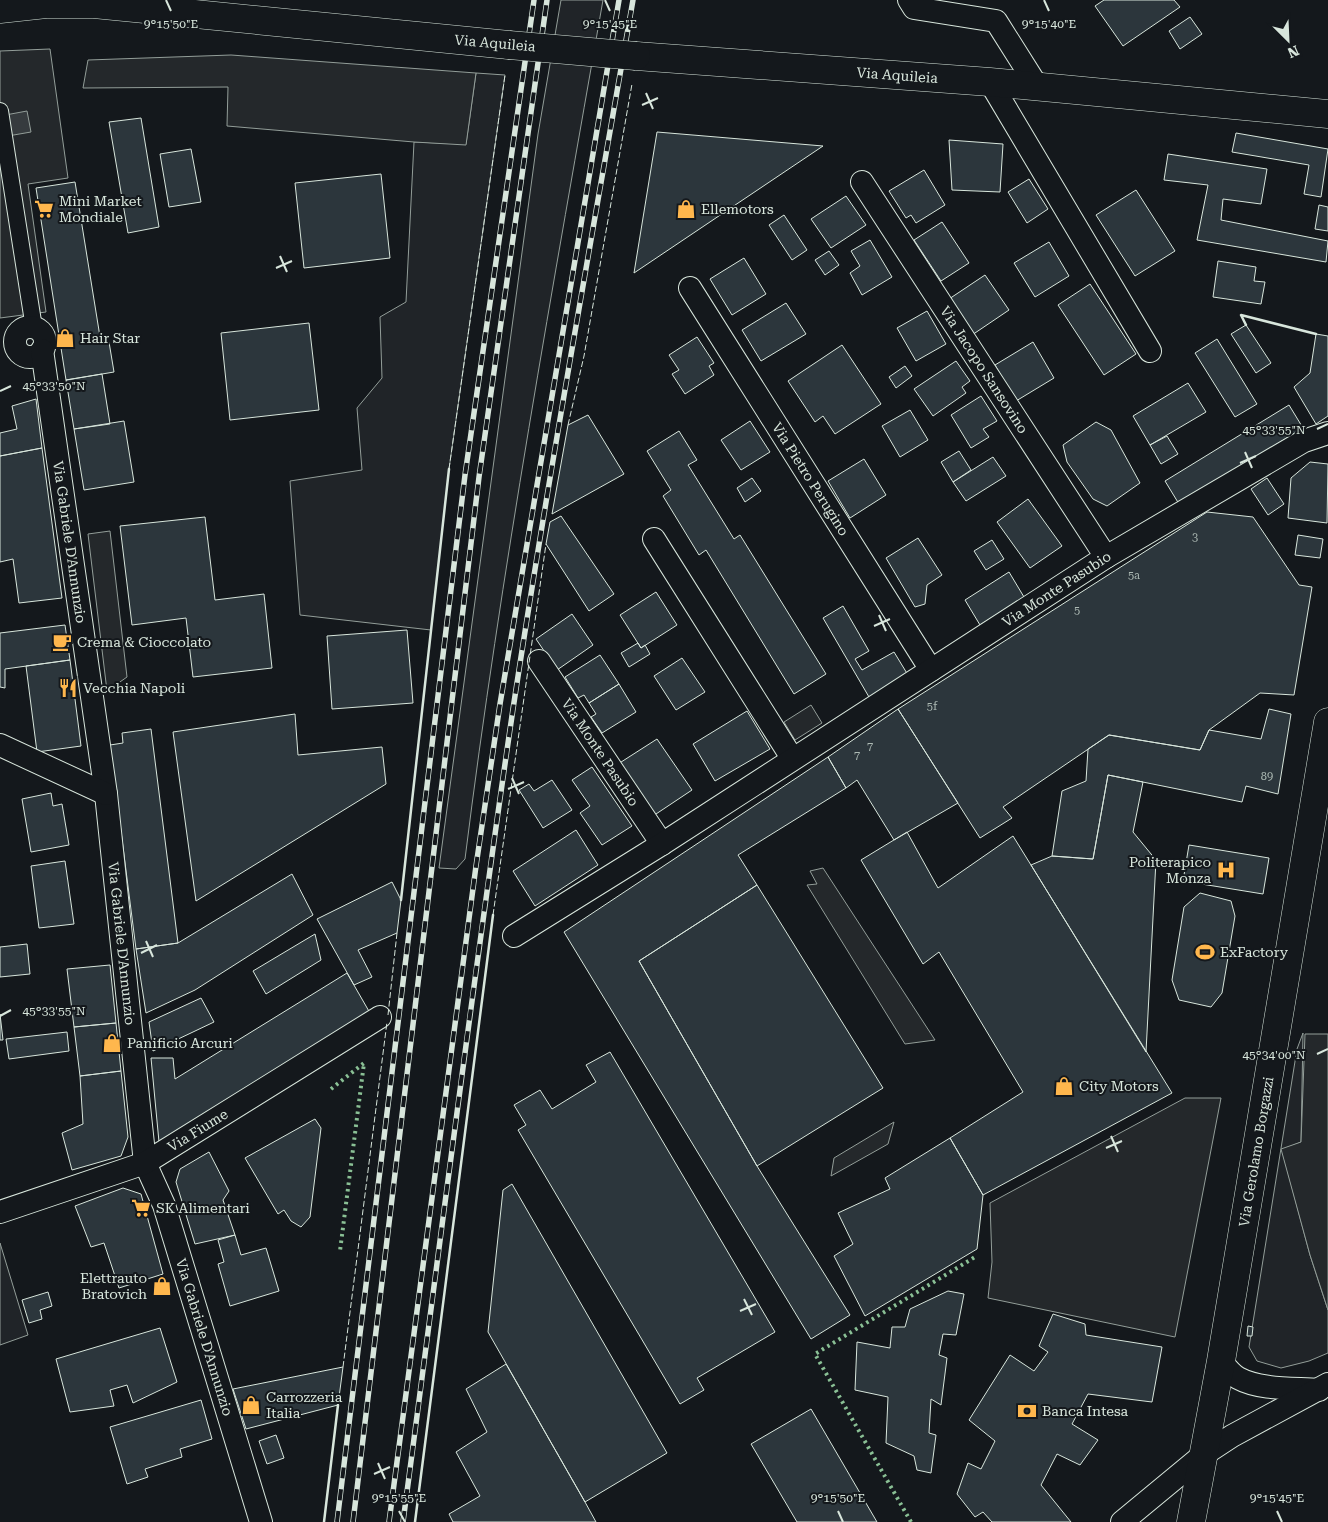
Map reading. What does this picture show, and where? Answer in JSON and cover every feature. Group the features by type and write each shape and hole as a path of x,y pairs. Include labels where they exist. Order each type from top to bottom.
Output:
{"street":[{"path":"909,0 914,8 996,21 1037,86"},
{"name":"Via Aquileia","path":"0,9 47,2 94,4 509,45 990,82 1328,114"},
{"path":"990,82 1150,351"},
{"name":"Via Gabriele D'Annunzio","path":"0,111 34,328 44,337 42,350 106,794 145,1164 164,1205 261,1522"},
{"name":"Via Jacopo Sansovino","path":"862,182 1106,556"},
{"name":"Via Pietro Perugino","path":"690,288 931,670"},
{"name":"Via Monte Pasubio","path":"514,936 662,844 1106,556 1304,442 1328,433"},
{"path":"654,539 792,758"},
{"name":"Via Monte Pasubio","path":"540,661 662,844"},
{"name":"Via Gerolamo Borgazzi","path":"1192,1522 1221,1361 1328,722"},
{"path":"0,745 106,794"},
{"name":"Via Fiume","path":"0,1212 145,1164 380,1018"},
{"path":"1221,1361 1237,1377 1259,1384 1324,1387"},
{"path":"1122,1522 1203,1455 1232,1436 1324,1387"}],"shaded area":[{"path":"561,0 603,0 511,536 465,859 456,869 439,868 538,134"},
{"path":"50,49 68,178 28,184 46,312 0,318 0,51"},
{"path":"231,55 476,73 466,145 227,126 228,87 83,88 88,60"},
{"path":"476,73 505,75 449,469 431,630 300,615 290,481 362,470 357,408 382,378 380,317 406,302 414,142 466,144"},
{"path":"27,111 31,132 2,137 0,116"},
{"path":"110,531 127,677 107,691 88,534"},
{"path":"811,705 822,723 795,740 784,722"},
{"path":"823,868 935,1040 905,1044 807,885 817,884 810,871"},
{"path":"1303,1033 1301,1142 1282,1150 1310,1255 1328,1310 1328,1353 1309,1361 1281,1368 1257,1361 1249,1347 1297,1049"},
{"path":"1305,1034 1328,1034 1328,1310 1310,1255 1281,1149 1301,1142"},
{"path":"1185,1098 1221,1098 1175,1337 988,1298 992,1262 990,1203"},
{"path":"894,1122 888,1144 831,1176 834,1158"},
{"path":"0,1243 28,1335 0,1345"}],"building":[{"path":"1104,0 1174,0 1180,7 1123,46 1095,6"},
{"path":"1190,17 1202,34 1180,49 1169,31"},
{"path":"141,118 159,227 128,233 109,122"},
{"name":"Ellemotors","path":"657,132 823,146 634,273"},
{"path":"1236,133 1328,149 1321,197 1304,194 1309,165 1232,152"},
{"path":"949,140 1003,144 1000,192 952,190"},
{"path":"191,149 201,202 169,207 160,154"},
{"path":"1168,154 1267,169 1261,204 1223,199 1221,220 1328,241 1326,262 1197,240 1208,185 1164,180"},
{"path":"924,170 945,205 916,223 911,215 906,218 889,191"},
{"path":"381,174 390,258 304,268 295,183"},
{"path":"1029,179 1048,209 1027,223 1008,192"},
{"path":"75,182 101,343 109,342 114,372 66,380 36,188"},
{"path":"1136,190 1175,251 1135,276 1096,215"},
{"path":"846,196 866,225 831,248 811,219"},
{"path":"1319,205 1328,207 1328,231 1315,229"},
{"path":"784,215 807,250 792,260 769,225"},
{"path":"942,222 969,263 941,281 914,240"},
{"path":"870,240 892,277 862,295 850,273 860,266 851,251"},
{"path":"1049,242 1069,276 1035,297 1014,263"},
{"path":"829,251 839,265 825,275 815,260"},
{"path":"744,258 766,294 732,315 710,279"},
{"path":"1218,261 1256,267 1254,281 1265,282 1261,304 1213,297"},
{"path":"985,275 1009,310 972,335 949,299"},
{"path":"1090,284 1136,354 1104,375 1058,305"},
{"path":"786,303 806,334 761,361 742,330"},
{"path":"927,311 946,344 916,361 897,328"},
{"path":"309,323 319,410 230,420 221,333"},
{"path":"1246,325 1271,363 1256,373 1231,334"},
{"path":"1316,334 1328,336 1328,416 1316,424 1294,387 1310,373"},
{"path":"697,337 714,363 709,366 714,375 685,394 672,374 679,370 669,355"},
{"path":"1217,339 1257,404 1235,417 1195,353"},
{"path":"1033,342 1054,378 1016,401 995,365"},
{"path":"842,345 881,404 835,434 823,416 815,422 788,381"},
{"path":"956,361 970,381 962,387 966,393 933,416 914,389"},
{"path":"905,366 912,376 896,388 889,377"},
{"path":"102,374 110,424 74,429 66,380"},
{"path":"1188,383 1206,412 1150,445 1133,416"},
{"path":"981,396 997,421 983,429 989,437 971,448 951,415"},
{"path":"36,399 42,448 0,456 0,433 17,429 12,406"},
{"path":"1289,405 1303,428 1179,504 1165,481"},
{"path":"910,410 928,440 900,457 882,426"},
{"path":"588,415 624,474 552,514 568,425"},
{"path":"124,421 134,482 84,490 74,429"},
{"path":"750,421 770,452 741,470 721,440"},
{"path":"1096,422 1111,430 1140,483 1107,506 1093,499 1067,462 1063,445"},
{"path":"679,431 697,460 688,465 734,539 740,535 826,674 794,694 706,550 699,555 663,496 671,490 647,451"},
{"path":"1167,436 1178,454 1161,464 1150,445"},
{"path":"42,448 62,598 19,603 13,559 0,562 0,456"},
{"path":"959,451 971,470 953,482 941,462"},
{"path":"993,457 1006,476 966,501 953,482"},
{"path":"864,459 886,495 850,518 828,481"},
{"path":"1310,462 1328,464 1327,523 1288,518 1291,478"},
{"path":"752,478 761,491 745,502 737,488"},
{"path":"1267,478 1284,504 1268,515 1251,489"},
{"path":"1028,499 1062,546 1030,568 997,522"},
{"path":"1207,512 1253,517 1299,585 1312,587 1294,695 1260,693 1209,730 1200,750 1109,735 1003,807 1012,818 980,838 898,709"},
{"path":"561,516 614,594 589,611 546,544 550,522"},
{"path":"205,517 215,600 264,594 272,668 193,677 186,618 132,625 120,526"},
{"path":"1298,535 1323,539 1320,558 1295,555"},
{"path":"918,538 942,575 927,585 925,604 915,607 886,558"},
{"path":"992,540 1004,559 986,570 974,551"},
{"path":"1009,572 1024,597 980,625 965,600"},
{"path":"656,592 677,625 641,648 620,615"},
{"path":"843,606 869,651 855,659 862,670 894,652 908,675 869,697 823,618"},
{"path":"572,614 593,645 557,670 536,639"},
{"path":"65,625 70,660 5,669 5,688 0,687 0,633"},
{"path":"407,630 413,703 332,709 327,636"},
{"path":"638,643 641,648 645,645 650,654 629,667 621,653"},
{"path":"600,655 619,684 589,703 584,695 578,698 565,677"},
{"path":"682,658 705,692 676,710 654,676"},
{"path":"70,660 81,746 37,752 26,666"},
{"path":"619,684 636,712 602,733 591,717 596,714 589,703"},
{"path":"898,709 958,803 894,840 857,780 846,788 828,757"},
{"path":"1269,709 1291,714 1278,794 1246,786 1242,802 1108,775 1093,859 1052,856 1062,791 1086,781 1088,749 1109,735 1200,750 1209,730 1261,739"},
{"path":"747,711 770,749 715,781 693,744"},
{"path":"295,714 298,755 382,747 386,784 196,901 173,732"},
{"path":"151,729 178,943 136,949 110,745 123,743 122,733"},
{"path":"657,739 692,790 653,816 618,764"},
{"path":"828,757 846,788 738,855 757,885 639,961 757,1166 850,1315 811,1339 564,932"},
{"path":"592,767 632,826 602,845 580,813 590,806 572,780"},
{"path":"1108,775 1143,782 1133,832 1156,860 1146,1052 1031,865 1052,856 1093,859"},
{"path":"552,780 572,810 543,828 519,790 529,784 534,791"},
{"path":"51,793 53,806 62,804 69,845 31,852 22,799"},
{"path":"576,830 598,865 535,906 513,871"},
{"path":"907,832 938,888 1013,836 1172,1093 983,1195 950,1138 1023,1092 939,952 923,964 861,860"},
{"path":"1189,845 1269,858 1263,894 1183,881"},
{"path":"65,861 74,924 39,928 31,866"},
{"path":"292,874 313,915 195,990 146,1013 136,949 178,943"},
{"path":"392,882 401,900 397,933 358,950 372,977 354,985 317,919"},
{"path":"757,885 883,1088 757,1166 639,961"},
{"path":"1200,893 1231,901 1235,916 1222,993 1211,1007 1179,1000 1172,980 1184,907"},
{"path":"315,934 321,960 266,994 253,971"},
{"path":"27,944 30,974 0,977 0,947"},
{"path":"110,965 116,1023 74,1027 67,969"},
{"path":"347,973 370,1013 159,1142 151,1058 173,1058 175,1079"},
{"path":"201,998 214,1022 153,1051 149,1022"},
{"path":"0,1014 3,1040 0,1040"},
{"path":"116,1023 121,1071 80,1076 74,1027"},
{"path":"67,1032 69,1051 9,1059 6,1039"},
{"path":"610,1052 775,1332 697,1378 704,1390 680,1404 518,1130 526,1125 514,1105 540,1090 552,1109 596,1082 586,1065"},
{"path":"121,1071 128,1137 121,1156 72,1170 62,1133 83,1124 80,1076"},
{"path":"315,1119 321,1128 310,1217 301,1227 291,1221 284,1210 278,1214 245,1158"},
{"path":"950,1138 983,1195 977,1249 865,1316 834,1256 853,1244 838,1213 890,1189 885,1178"},
{"path":"209,1152 229,1191 223,1200 235,1235 195,1244 176,1182 180,1169"},
{"path":"512,1184 667,1453 585,1502 488,1332 503,1190"},
{"path":"123,1188 141,1194 163,1274 119,1288 104,1243 91,1247 75,1206"},
{"path":"235,1235 241,1255 266,1248 279,1291 230,1306 218,1264 224,1262 218,1240"},
{"path":"948,1291 964,1294 956,1335 943,1334 939,1355 947,1358 941,1405 931,1399 929,1433 936,1435 931,1473 917,1470 914,1456 886,1443 888,1397 855,1390 857,1342 890,1348 892,1327 905,1327 910,1309"},
{"path":"48,1292 52,1306 40,1310 42,1319 29,1323 22,1300"},
{"name":"Banca Intesa","path":"1053,1314 1085,1324 1086,1335 1162,1347 1152,1402 1088,1394 1072,1424 1098,1440 1080,1465 1057,1454 1041,1485 1071,1522 992,1522 983,1512 975,1517 957,1494 968,1463 981,1469 995,1441 969,1420 1010,1355 1034,1371 1048,1352 1039,1346"},
{"path":"1248,1326 1253,1327 1252,1336 1247,1336"},
{"path":"160,1328 177,1382 133,1403 127,1385 110,1390 114,1406 70,1412 56,1359"},
{"path":"506,1364 596,1522 453,1522 449,1514 480,1496 456,1452 487,1432 466,1389"},
{"path":"343,1367 338,1405 246,1429 233,1389"},
{"path":"201,1400 212,1439 180,1449 182,1457 145,1469 148,1477 127,1484 110,1427"},
{"path":"811,1409 877,1522 797,1522 751,1444"},
{"path":"276,1435 284,1458 267,1464 259,1441"}],"railway":[{"path":"337,1522 465,475 534,0"},
{"path":"353,1522 479,477 547,0"},
{"path":"389,1522 476,866 500,704 619,0"},
{"path":"403,1522 470,1014 513,709 556,443 633,0"}],"hedge":[{"path":"331,1089 364,1063 340,1251"},
{"path":"911,1522 815,1354 975,1257"}],"fence":[{"path":"449,469 505,75"},
{"path":"568,425 584,356 632,84"},
{"path":"493,915 546,544"},
{"path":"388,1015 397,933"},
{"path":"343,1367 387,1022"}],"wall":[{"path":"1246,325 1241,315 1316,334"},
{"path":"401,900 449,469"},
{"path":"415,1522 493,915"},
{"path":"324,1522 338,1405"}],"place":[{"name":"Mini Market Mondiale","path":"44,209"},
{"name":"Ellemotors","path":"686,209"},
{"name":"Hair Star","path":"65,338"},
{"name":"Crema & Cioccolato","path":"62,642"},
{"name":"Vecchia Napoli","path":"68,688"},
{"name":"Politerapico Monza","path":"1226,870"},
{"name":"ExFactory","path":"1205,952"},
{"name":"Panificio Arcuri","path":"112,1043"},
{"name":"City Motors","path":"1064,1086"},
{"name":"SK Alimentari","path":"141,1208"},
{"name":"Elettrauto Bratovich","path":"162,1286"},
{"name":"Carrozzeria Italia","path":"251,1405"},
{"name":"Banca Intesa","path":"1027,1411"}]}
